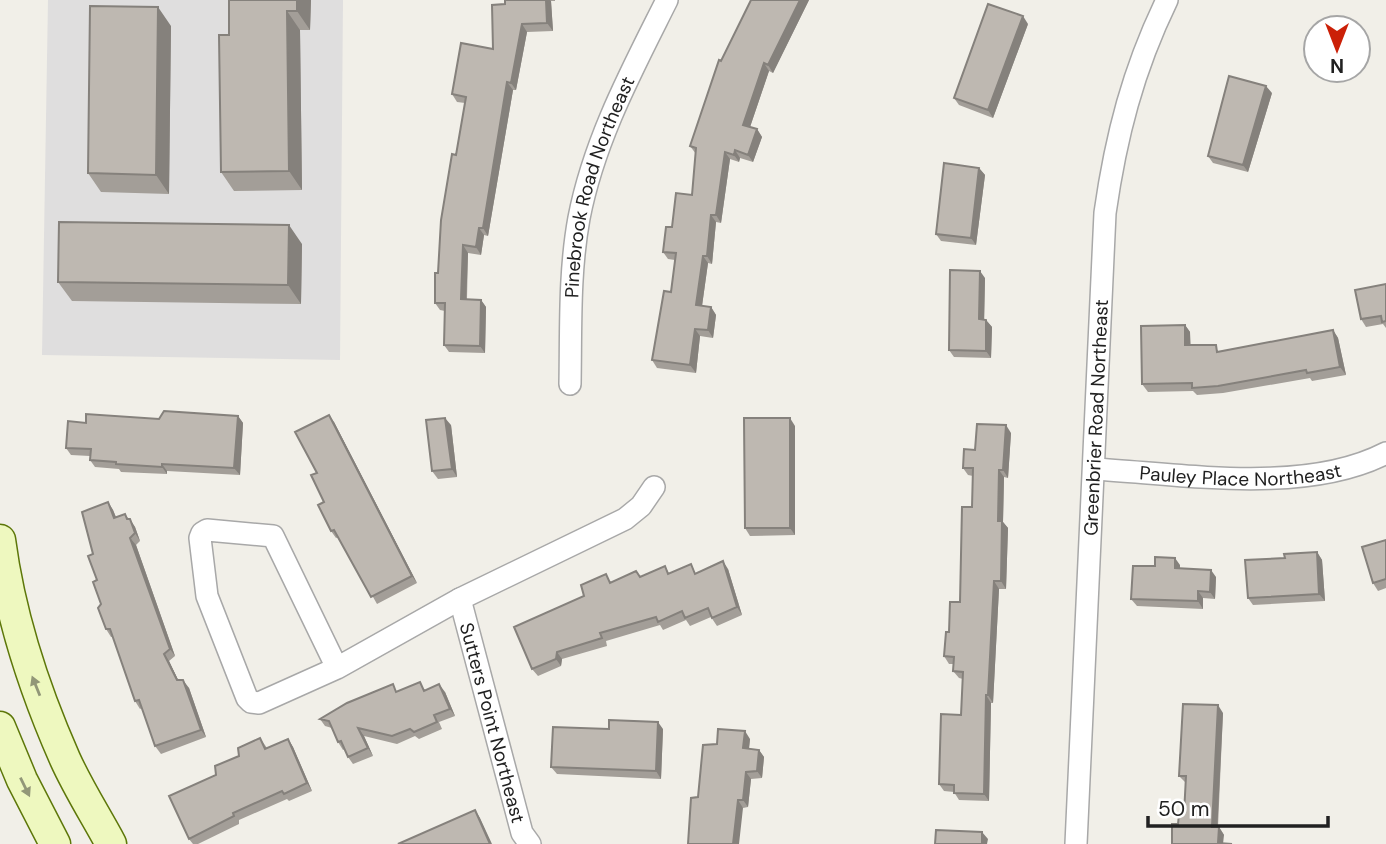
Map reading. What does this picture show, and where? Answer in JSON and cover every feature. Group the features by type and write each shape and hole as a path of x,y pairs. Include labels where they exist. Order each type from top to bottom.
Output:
{"main road":[{"path":"0,540 12,612 31,673 66,760 111,844"},
{"path":"0,727 22,780 55,844"}],"street":[{"name":"Pinebrook Road Northeast","path":"570,384 572,267 579,218 591,169 613,109 667,0"},
{"name":"Greenbrier Road Northeast","path":"1076,844 1105,213 1114,152 1129,92 1150,35 1167,0"},
{"name":"Pauley Place Northeast","path":"1094,469 1250,478 1304,476 1342,469 1386,453"},
{"path":"337,668 273,536 207,530 202,533 200,538 207,596 247,698 251,702 259,703 337,668 460,599 625,519 641,506 654,487"},
{"name":"Sutters Point Northeast","path":"460,599 522,833 530,844"}],"shaded area":[{"path":"48,0 343,0 340,360 42,355"}],"building":[{"path":"229,0 297,0 297,11 287,11 289,171 221,172 219,35 229,35"},
{"path":"505,0 546,0 547,23 522,24 511,83 507,82 483,228 479,228 476,247 463,245 461,299 481,300 480,346 444,345 445,303 435,303 435,273 438,273 441,220 452,154 456,155 466,97 452,94 461,43 493,49 492,5 505,4"},
{"path":"751,0 800,0 768,65 764,63 743,125 757,129 748,155 735,150 734,155 725,152 716,215 711,215 707,256 703,256 696,305 711,307 708,330 695,329 690,365 652,360 664,291 671,292 676,253 663,252 666,227 672,227 676,193 692,195 696,148 690,146 719,60 721,61"},
{"path":"988,4 1023,16 988,110 954,98"},
{"path":"90,6 158,7 156,175 88,173"},
{"path":"1229,76 1266,86 1243,165 1208,156"},
{"path":"944,163 979,168 971,238 936,234"},
{"path":"59,222 289,225 288,285 58,282"},
{"path":"950,270 980,271 979,319 986,320 986,351 949,350"},
{"path":"1386,284 1386,321 1382,322 1381,316 1361,319 1355,290"},
{"path":"1185,325 1185,345 1216,345 1217,352 1333,330 1340,367 1307,373 1306,370 1218,386 1192,388 1192,383 1142,384 1141,326"},
{"path":"164,411 238,416 234,468 116,464 90,460 91,449 66,448 68,421 86,423 86,414 159,419"},
{"path":"329,415 412,576 371,597 318,505 324,502 311,475 317,473 295,432"},
{"path":"445,418 452,469 432,471 426,420"},
{"path":"744,418 790,418 790,528 745,528"},
{"path":"977,424 1006,425 1003,470 999,470 1001,581 994,581 986,695 984,794 954,793 954,785 939,784 941,714 961,715 963,672 953,671 954,657 944,656 946,632 949,632 950,602 960,602 962,507 972,507 973,468 963,468 964,449 975,450"},
{"path":"108,502 114,518 125,514 127,519 130,519 135,533 130,538 170,649 164,654 177,680 183,680 201,730 155,746 139,700 135,701 110,629 106,629 98,608 101,604 93,582 97,580 88,556 93,554 82,512"},
{"path":"1386,540 1386,579 1373,583 1362,547"},
{"path":"1317,552 1319,594 1248,598 1245,560 1285,558 1284,554"},
{"path":"1155,557 1175,558 1175,568 1211,570 1210,592 1198,591 1198,601 1131,599 1133,566 1155,566"},
{"path":"723,561 737,607 712,618 708,608 685,618 682,611 658,622 656,617 600,633 602,638 557,652 556,659 532,669 514,627 584,596 581,585 606,574 610,583 636,571 640,577 665,566 668,574 691,564 695,574"},
{"path":"420,682 424,691 439,684 450,709 434,715 437,722 414,732 410,729 392,736 358,728 368,748 348,757 329,721 320,719 347,703 393,684 396,692"},
{"path":"1183,704 1218,705 1212,827 1219,827 1218,843 1232,844 1172,844 1172,824 1178,824 1179,814 1184,814 1186,776 1179,776"},
{"path":"609,720 658,722 656,771 551,767 553,727 609,729"},
{"path":"718,729 745,731 743,748 759,750 757,771 746,772 743,800 738,800 733,844 688,844 691,798 698,797 703,745 717,744"},
{"path":"260,738 265,749 288,739 307,783 233,813 234,816 189,839 169,796 216,775 215,766 239,756 238,748"},
{"path":"475,810 490,844 398,844"},
{"path":"936,830 982,832 982,844 935,844"}]}
